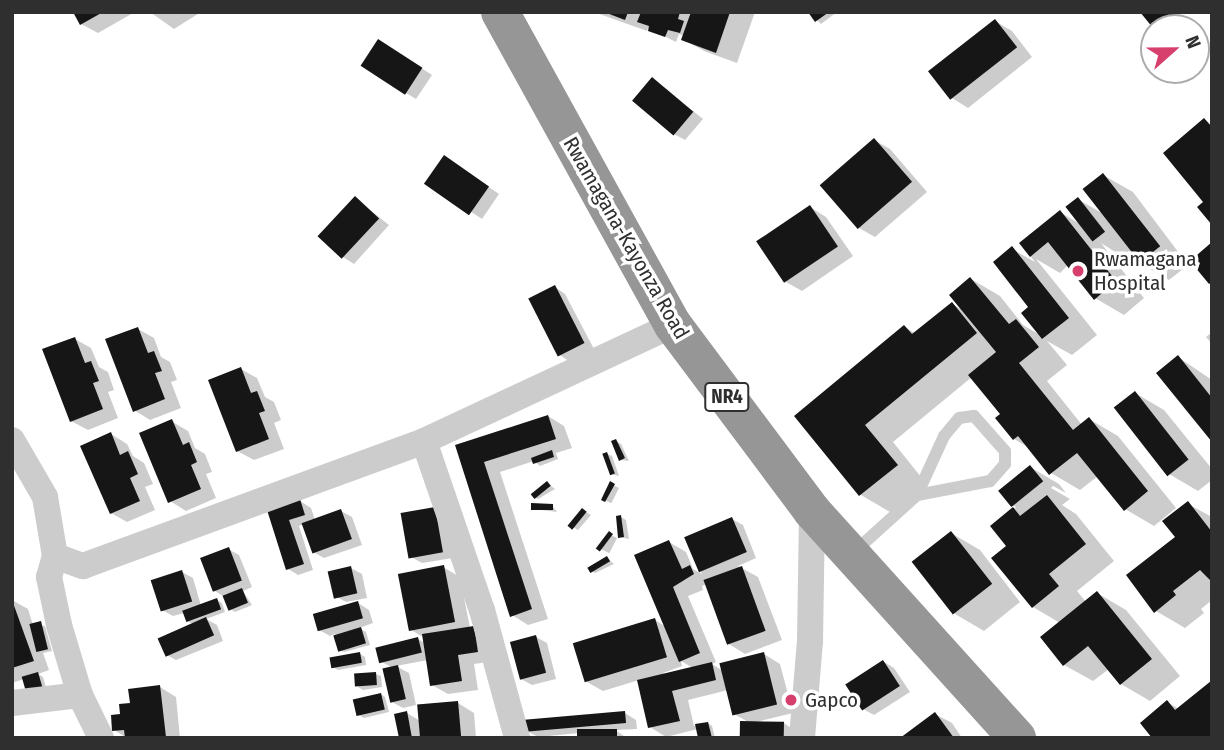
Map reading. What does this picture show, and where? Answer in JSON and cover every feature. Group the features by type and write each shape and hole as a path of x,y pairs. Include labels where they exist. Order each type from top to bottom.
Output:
{"highway":[{"name":"Rwamagana-Kayonza Road","path":"499,12 673,325 811,511 1017,738"}],"street":[{"path":"55,556 83,566 424,441 673,325"},
{"path":"12,440 45,497 55,556 49,577 59,625 80,695 101,738"},
{"path":"424,441 482,610 517,738"},
{"path":"802,738 810,641 811,511"},
{"path":"12,703 80,695"}],"lane":[{"path":"851,554 917,495 944,436 959,418 974,416 1005,451 1005,464 990,481 917,495"}],"building":[{"path":"73,12 103,12 80,25"},
{"path":"604,12 628,12 625,20"},
{"path":"641,12 680,12 678,19 684,21 680,33 668,30 665,37 648,31 649,26 637,22"},
{"path":"691,12 730,12 716,53 681,40"},
{"path":"808,12 829,12 815,22"},
{"path":"1140,12 1175,14 1142,14"},
{"path":"995,19 1017,47 950,100 928,71"},
{"path":"378,39 422,68 405,95 361,66"},
{"path":"652,77 693,112 673,135 632,101"},
{"path":"1204,118 1212,127 1212,225 1197,207 1203,202 1163,153"},
{"path":"874,138 912,182 858,229 820,185"},
{"path":"444,155 489,187 469,215 424,184"},
{"path":"1103,173 1160,246 1140,262 1083,189"},
{"path":"355,196 379,219 342,259 317,236"},
{"path":"1078,197 1105,232 1092,242 1065,207"},
{"path":"810,205 838,246 784,283 756,241"},
{"path":"1060,210 1116,281 1094,300 1048,242 1030,257 1019,243"},
{"path":"1212,242 1212,282 1209,284 1190,261"},
{"path":"1012,246 1069,318 1042,339 1021,313 1028,307 993,262"},
{"path":"970,277 1009,324 1016,319 1039,347 1019,363 1073,430 1089,417 1148,491 1124,511 1077,453 1049,475 1018,436 1013,440 995,418 1000,414 968,375 996,352 949,295"},
{"path":"555,285 585,343 558,357 528,299"},
{"path":"952,302 977,333 865,425 898,465 859,496 794,416 904,325 912,334"},
{"path":"138,327 148,353 154,351 162,371 155,373 165,399 133,412 105,339"},
{"path":"75,337 85,363 91,361 99,381 93,383 103,409 70,422 42,349"},
{"path":"1178,355 1212,398 1212,442 1156,373"},
{"path":"241,367 251,393 257,391 265,411 259,413 269,439 236,452 208,380"},
{"path":"1135,391 1189,460 1167,476 1114,408"},
{"path":"548,415 556,439 484,462 532,609 510,617 455,445"},
{"path":"172,419 183,445 189,442 197,462 191,465 201,489 168,503 139,433"},
{"path":"111,432 120,455 128,451 138,474 130,478 140,501 110,514 80,446"},
{"path":"616,439 625,458 619,461 611,441"},
{"path":"552,450 554,457 533,464 531,458"},
{"path":"607,452 615,474 610,475 602,454"},
{"path":"1030,465 1043,481 1011,507 998,491"},
{"path":"547,481 551,486 534,499 531,494"},
{"path":"610,481 615,484 605,502 601,500"},
{"path":"1047,495 1086,544 1049,574 1059,586 1032,608 991,558 1006,546 990,526 1013,507 1020,516"},
{"path":"300,499 305,515 289,520 304,564 286,570 267,510"},
{"path":"1188,501 1212,532 1212,582 1200,570 1173,591 1176,595 1154,613 1126,575 1175,537 1162,521"},
{"path":"531,503 553,504 553,510 531,510"},
{"path":"435,507 443,552 409,558 401,513"},
{"path":"582,508 587,512 572,530 568,526"},
{"path":"341,509 352,539 312,553 302,523"},
{"path":"621,515 624,537 618,538 616,516"},
{"path":"732,517 747,552 699,572 684,537"},
{"path":"609,531 613,534 600,552 596,549"},
{"path":"951,531 992,584 953,615 912,562"},
{"path":"669,540 682,569 690,565 694,574 673,587 700,653 679,662 634,555"},
{"path":"229,547 242,581 213,592 200,558"},
{"path":"607,556 610,561 590,573 587,568"},
{"path":"444,565 455,622 409,631 398,574"},
{"path":"351,566 357,593 334,599 328,571"},
{"path":"742,566 766,631 727,645 703,580"},
{"path":"182,570 192,601 161,612 151,580"},
{"path":"242,588 248,603 229,611 223,596"},
{"path":"1097,591 1152,659 1120,685 1088,646 1063,666 1040,637"},
{"path":"217,598 221,609 186,622 182,611"},
{"path":"12,600 34,661 12,668"},
{"path":"358,601 363,618 318,631 313,614"},
{"path":"206,617 214,635 166,657 158,639"},
{"path":"655,618 667,657 585,682 573,643"},
{"path":"41,621 48,649 36,652 29,624"},
{"path":"474,626 478,652 458,655 462,681 430,686 422,634"},
{"path":"361,627 366,643 338,652 333,635"},
{"path":"536,635 546,673 520,680 510,642"},
{"path":"418,637 422,653 379,663 375,648"},
{"path":"360,652 362,663 331,668 329,657"},
{"path":"764,652 777,704 732,716 719,663"},
{"path":"883,660 900,686 862,711 845,685"},
{"path":"712,662 716,680 672,691 680,721 648,728 637,680"},
{"path":"398,665 406,699 390,703 382,669"},
{"path":"38,672 43,689 27,694 22,677"},
{"path":"376,672 377,685 355,687 354,674"},
{"path":"1211,681 1212,738 1152,738 1140,723 1167,700 1175,710"},
{"path":"160,685 166,737 125,738 124,730 112,731 111,715 120,714 119,704 130,703 128,689"},
{"path":"381,693 385,710 357,716 353,700"},
{"path":"458,701 461,738 420,738 417,705"},
{"path":"407,711 412,738 399,738 394,714"},
{"path":"625,711 626,723 525,732 524,720"},
{"path":"935,712 954,738 900,738"},
{"path":"740,721 784,722 784,738 740,738"},
{"path":"708,722 712,738 698,738 695,724"},
{"path":"577,729 617,729 617,738 577,738"}],"place":[{"name":"Rwamagana Hospital","path":"1078,271"},
{"name":"Gapco","path":"791,700"}]}
